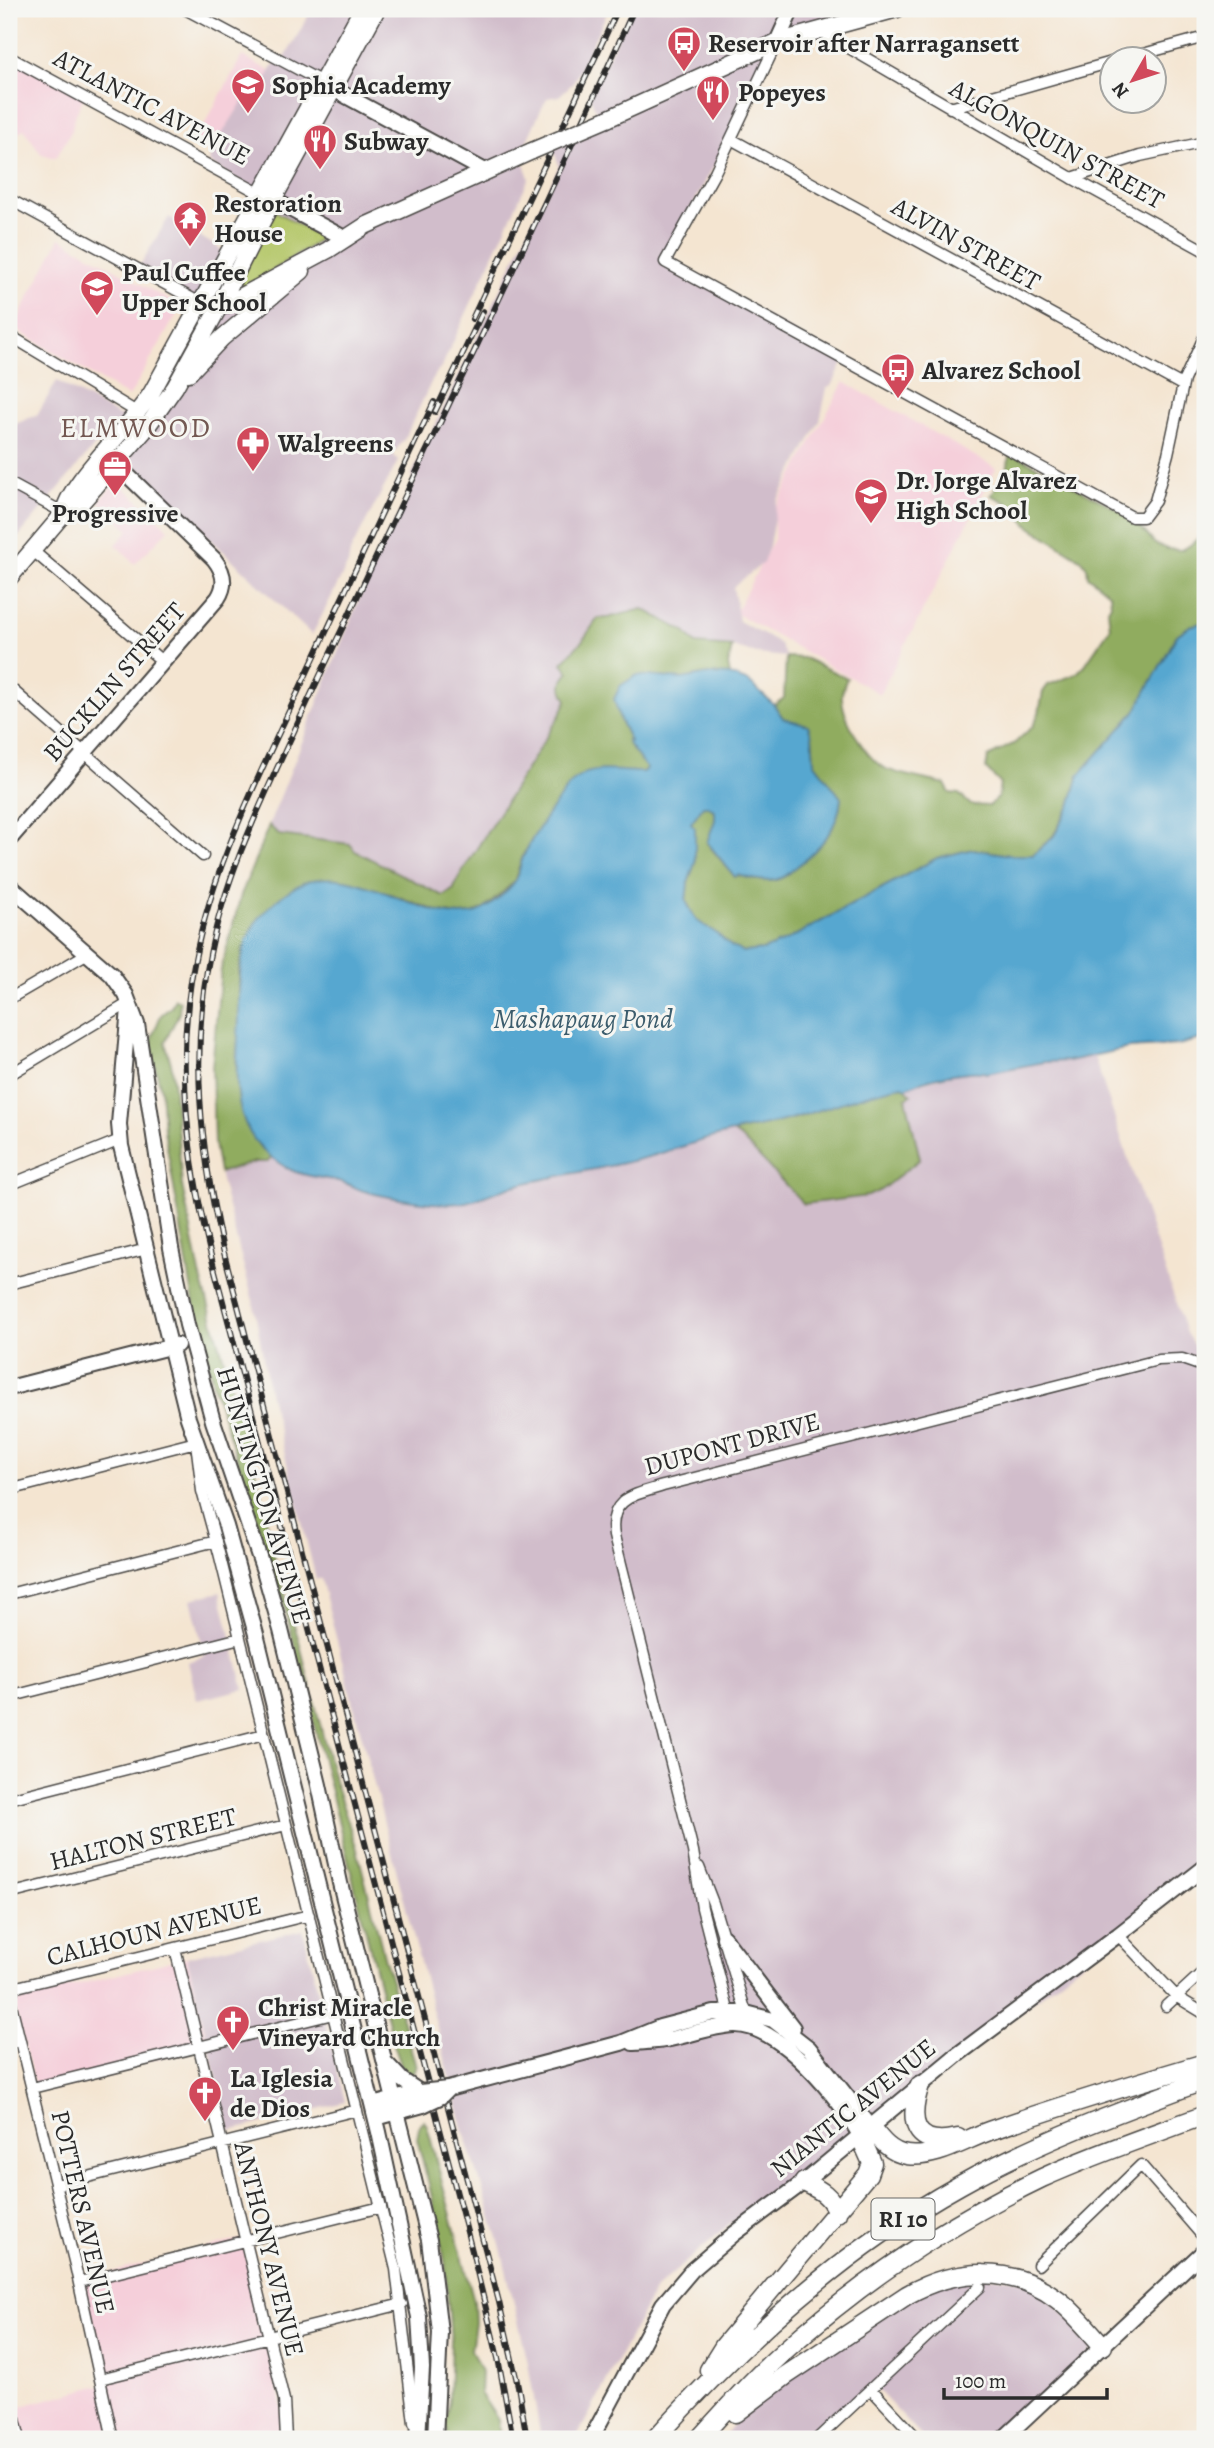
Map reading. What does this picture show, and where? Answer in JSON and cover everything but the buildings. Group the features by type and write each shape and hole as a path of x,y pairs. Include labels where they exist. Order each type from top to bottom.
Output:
{"highway":[{"path":"865,2131 891,2149 909,2156 939,2151 989,2131 1205,2063"},
{"name":"RI 10","path":"655,2439 738,2352 798,2297 860,2248 926,2205 997,2166 1067,2133 1205,2080"},
{"path":"920,2085 913,2117 915,2125 924,2135 942,2140 989,2131"},
{"name":"RI 10","path":"699,2439 754,2380 811,2327 873,2278 939,2234 1008,2195 1055,2173 1205,2115"},
{"path":"689,2402 724,2346 865,2179 872,2167 865,2131"},
{"path":"804,2182 826,2194 833,2202 836,2213"},
{"path":"708,2439 747,2404 798,2367 907,2295 948,2277 992,2274 1037,2287 1072,2312 1103,2346"}],"main road":[{"path":"328,86 362,9"},
{"path":"9,578 64,513 81,503 116,464 145,417 202,304 267,197 328,86 377,9"},
{"path":"777,42 792,9"},
{"path":"188,329 218,309 328,250 365,226 485,171 777,42 897,9"},
{"path":"328,86 485,171"},
{"path":"175,387 218,309 267,197"},
{"name":"ATLANTIC AVENUE","path":"267,197 345,239"},
{"path":"64,513 70,494 222,338 328,250"},
{"name":"BUCKLIN STREET","path":"9,840 218,598 224,584 222,570 214,559 116,464"},
{"path":"9,885 115,978 129,1003"},
{"name":"HUNTINGTON AVENUE","path":"129,1003 120,1140 196,1442 226,1526 257,1638 374,2111 419,2316 422,2368 417,2439"},
{"name":"HUNTINGTON AVENUE","path":"129,1003 140,1039 171,1248 191,1341 213,1421 262,1564 281,1630 426,2230 435,2281 440,2343 436,2438"},
{"path":"9,1388 191,1341"},
{"name":"NIANTIC AVENUE","path":"591,2439 652,2323 677,2286 734,2234 804,2182 920,2085 1205,1867"},
{"path":"724,1938 809,2048 865,2131"},
{"path":"374,2111 440,2097 448,2089 621,2043 663,2040 730,2019 773,2020 809,2048"},
{"path":"748,2020 804,2063 850,2119 865,2131"},
{"path":"385,2061 421,2099"},
{"path":"1003,2439 1205,2250"}],"street":[{"path":"186,9 328,86"},
{"name":"ALGONQUIN STREET","path":"817,30 1072,178 1205,251"},
{"path":"1168,47 1205,37"},
{"path":"777,42 731,139 664,262 1132,517 1143,517 1151,506 1168,454 1182,385 1205,335"},
{"name":"ATLANTIC AVENUE","path":"9,57 267,197"},
{"path":"950,108 1098,66"},
{"name":"ALVIN STREET","path":"731,139 1182,385"},
{"path":"1072,178 1140,156 1205,142"},
{"path":"9,199 202,304"},
{"path":"9,335 145,417"},
{"path":"9,484 64,513"},
{"path":"33,550 163,662"},
{"path":"9,687 203,856"},
{"path":"9,999 88,953"},
{"path":"9,1075 129,1003"},
{"path":"9,1185 120,1140"},
{"path":"9,1284 147,1249"},
{"name":"DUPONT DRIVE","path":"730,2019 702,1908 693,1851 614,1536 613,1521 620,1504 635,1494 663,1486 1158,1360 1182,1359 1205,1367"},
{"path":"9,1490 196,1442"},
{"name":"HUNTINGTON AVENUE","path":"196,1442 200,1483 396,2269 417,2439"},
{"path":"9,1594 216,1541"},
{"path":"9,1697 240,1638"},
{"path":"9,1800 264,1734"},
{"name":"HALTON STREET","path":"9,1894 286,1825"},
{"name":"DUPONT DRIVE","path":"693,1851 724,1938 748,2020"},
{"name":"CALHOUN AVENUE","path":"9,1989 309,1915"},
{"path":"1118,1935 1177,1997 1205,2014"},
{"name":"ANTHONY AVENUE","path":"175,1948 285,2405 286,2439"},
{"path":"1166,2006 1205,1970"},
{"name":"POTTERS AVENUE","path":"9,1996 14,2041 32,2088 79,2282 113,2439"},
{"path":"32,2088 333,2014"},
{"path":"55,2185 357,2110"},
{"path":"1038,2265 1141,2165 1205,2239"},
{"path":"79,2282 381,2207"},
{"path":"817,2439 980,2287"},
{"path":"100,2379 402,2304"},
{"path":"871,2389 918,2439"},
{"path":"9,2396 20,2439"}],"shaded area":[{"path":"312,9 609,9 573,83 559,96 547,98 539,114 521,154 529,178 441,368 434,376 405,438 393,454 398,461 350,552 348,564 312,635 102,437 9,548 9,427 38,414 57,381 119,416 145,415 159,399 216,308 197,301 140,265 169,217 225,252 259,195 209,162 210,157 243,101 259,92 278,58 285,58"},
{"path":"631,9 859,9 860,14 781,39 665,258 844,361 832,386 827,388 820,421 777,501 769,546 763,563 733,587 739,621 780,644 786,657 757,654 732,647 695,644 684,631 643,609 598,618 562,663 569,672 561,689 567,700 560,715 454,889 443,896 355,851 349,844 279,835 269,825 373,564 415,482 411,476 559,166 551,142 599,118 590,96"},
{"path":"9,53 84,97 74,118 72,130 56,158 41,154 24,129 15,135 9,133"},
{"name":"Sophia Academy","path":"242,56 302,88 255,175 195,142"},
{"name":"Paul Cuffee Upper School","path":"60,238 181,307 129,397 13,328"},
{"name":"Dr. Jorge Alvarez High School","path":"844,382 996,468 880,694 735,613 774,539 774,510"},
{"path":"117,481 169,529 135,564 116,545 129,530 99,501"},
{"path":"1094,1056 1186,1333 1205,1363 1205,1866 804,2182 728,2225 655,2289 576,2439 541,2439 528,2363 500,2244 463,2128 321,1579 316,1579 269,1391 254,1305 219,1173 255,1162 268,1162 271,1156 291,1170 343,1182 366,1191 463,1203 509,1187 636,1160 731,1132 868,1196 881,1190 920,1159 906,1098 911,1095 906,1088 909,1086 959,1073 987,1073"},
{"path":"220,1592 244,1689 197,1700 188,1662 205,1656 191,1599"},
{"path":"303,1930 345,2102 230,2131 187,1957"},
{"path":"187,1957 208,2045 36,2090 13,2001"},
{"path":"246,2238 288,2439 9,2439 9,2389 14,2408 105,2384 82,2280"},
{"path":"949,2274 1033,2280 1096,2346 1001,2439 924,2439 874,2386 816,2439 721,2439 768,2386"}],"green space":[{"path":"275,211 320,237 315,243 246,288 238,283"},
{"path":"1010,452 1132,517 1155,544 1167,549 1181,550 1189,546 1205,529 1205,622 1190,626 1177,635 1135,712 1079,775 1070,806 1053,836 1033,855 1010,855 973,849 937,858 786,941 763,950 743,952 732,947 696,920 686,901 688,883 695,863 691,823 703,806 715,811 716,820 707,843 735,877 738,875 765,881 785,876 811,854 832,829 839,809 841,798 814,762 812,736 783,718 774,705 784,698 786,657 804,658 847,678 842,695 849,724 861,744 881,766 945,784 950,793 959,794 971,805 989,806 998,798 1000,783 986,769 988,757 1015,743 1033,726 1043,692 1048,685 1076,674 1110,628 1110,594 1088,576 1087,567 1082,560 1029,526 1008,503 991,495 1007,471"},
{"path":"643,609 684,631 696,644 732,647 728,665 730,675 708,674 682,679 637,675 620,720 631,743 629,745 648,769 642,772 599,771 524,853 514,882 484,909 473,914 460,915 440,912 377,889 244,946 239,969 236,1065 259,1146 271,1156 268,1162 255,1162 219,1173 214,1144 212,1067 221,969 241,895 269,825 279,835 350,844 355,851 443,896 454,889 560,715 567,700 562,689 563,682 569,672 562,663 598,618"},
{"path":"175,999 180,1001 179,1013 165,1042 172,1067 182,1185 200,1274 263,1500 274,1557 299,1641 334,1780 357,1849 385,1960 416,2066 412,2074 403,2070 395,2048 283,1600 214,1388 194,1304 164,1130 161,1090 151,1049 152,1037 161,1015 171,1007"},
{"path":"904,1086 911,1095 906,1098 920,1159 881,1190 868,1196 804,1204 733,1132 796,1118 878,1090"},
{"path":"424,2121 474,2301 475,2323 471,2350 481,2372 480,2393 498,2420 500,2439 448,2439 445,2425 449,2400 451,2341 445,2262 417,2139 419,2127"}],"water":[{"name":"Mashapaug Pond","path":"1205,622 1205,1038 1178,1045 1129,1048 1068,1061 1044,1062 987,1073 946,1075 906,1088 903,1086 876,1092 789,1119 717,1136 648,1157 513,1186 460,1203 399,1199 296,1172 268,1154 250,1133 239,1104 237,1057 240,970 247,938 254,924 279,898 297,886 319,879 343,880 369,886 443,913 465,915 488,907 515,881 534,837 574,781 594,771 642,772 647,769 629,745 627,740 630,741 614,699 620,686 637,675 682,679 708,674 730,675 749,682 774,705 783,718 808,725 812,736 814,762 841,798 836,819 826,838 785,876 771,881 738,875 735,877 707,842 715,820 715,811 703,806 691,823 695,828 695,863 688,883 686,901 696,920 743,952 763,950 787,940 937,858 973,849 1010,855 1033,855 1054,836 1070,806 1079,775 1135,712 1177,635 1190,626"}],"railway":[{"path":"472,319 618,9"},
{"path":"527,2439 499,2302 222,1245 203,1136 200,1027 216,928 251,826 634,9"},
{"path":"435,412 483,311"},
{"path":"434,402 265,763 220,870 198,943 191,981 185,1082 190,1149 209,1248 472,2251 498,2358 513,2439"}],"place":[{"name":"Reservoir after Narragansett","path":"684,73"},
{"name":"Sophia Academy","path":"248,115"},
{"name":"Popeyes","path":"713,122"},
{"name":"Subway","path":"320,171"},
{"name":"Restoration House","path":"190,248"},
{"name":"Paul Cuffee Upper School","path":"97,317"},
{"name":"Alvarez School","path":"898,400"},
{"name":"Walgreens","path":"253,473"},
{"name":"Progressive","path":"115,497"},
{"name":"Dr. Jorge Alvarez High School","path":"871,525"},
{"name":"Christ Miracle Vineyard Church","path":"233,2052"},
{"name":"La Iglesia de Dios","path":"205,2123"}],"district":[{"name":"ELMWOOD","path":"136,428"}]}
